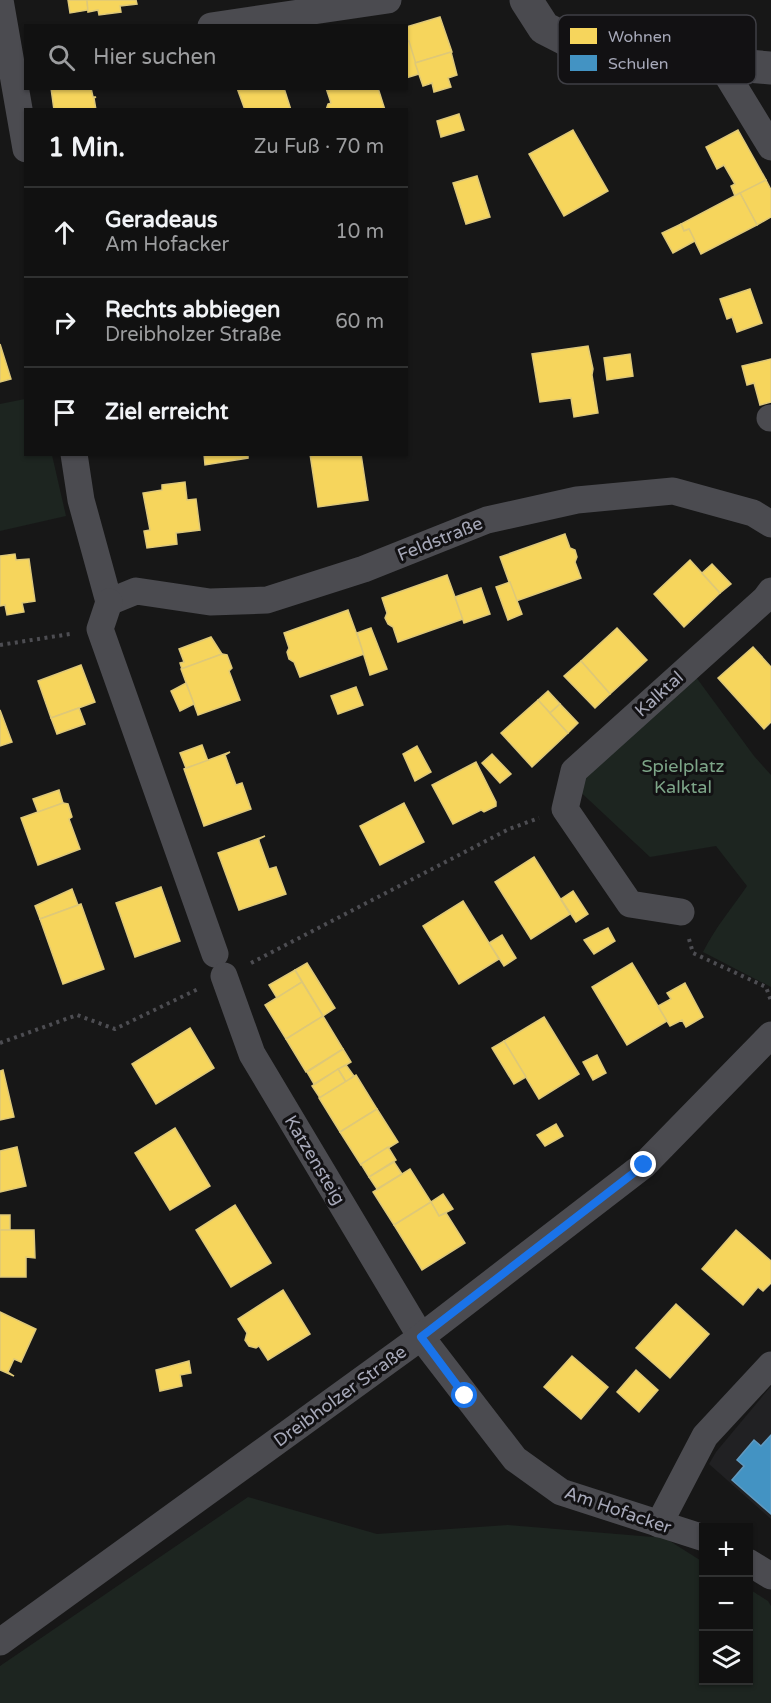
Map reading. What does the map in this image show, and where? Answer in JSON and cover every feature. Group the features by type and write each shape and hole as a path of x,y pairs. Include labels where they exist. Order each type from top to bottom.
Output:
{"main road":[{"path":"526,0 544,28 558,35"},
{"path":"756,67 771,68"}],"street":[{"path":"0,0 18,53 24,125"},
{"path":"225,24 388,0"},
{"path":"733,84 771,147"},
{"path":"74,456 81,500 109,602 100,629"},
{"name":"Feldstraße","path":"109,602 136,591 210,602 267,600 364,569 487,520 577,500 673,491 753,513 771,524"},
{"name":"Kalktal","path":"565,809 574,771 765,599 771,591"},
{"name":"Katzensteig","path":"100,629 252,1054 421,1337"},
{"path":"565,809 630,904 681,912"},
{"name":"Dreibholzer Straße","path":"0,1642 421,1337 644,1165 771,1035"},
{"name":"Am Hofacker","path":"421,1337 515,1459 561,1492 699,1536"},
{"path":"659,1524 705,1436 771,1365"},
{"path":"753,1565 771,1576"}],"path":[{"path":"0,645 100,629"},
{"path":"388,892 509,829 565,809"},
{"path":"681,912 693,953 766,987 771,1001"}],"shaded area":[{"path":"771,1386 771,1519 709,1464 716,1452"}],"green space":[{"path":"24,399 24,456 52,456 66,516 0,531 0,404"},
{"name":"Spielplatz Kalktal","path":"693,673 754,756 771,775 771,987 703,952 718,926 747,886 716,846 650,857 574,786"},
{"path":"248,1497 377,1534 508,1525 665,1538 699,1559 699,1685 753,1685 753,1592 768,1601 771,1606 771,1703 0,1703 0,1666"}],"building: Wohnen":[{"path":"68,0 87,0 88,10 70,13"},
{"path":"87,0 136,0 137,4 120,6 121,12 99,15 98,10 88,12"},
{"path":"440,17 452,52 415,63 408,42 408,26"},
{"path":"408,41 419,74 408,77"},
{"path":"451,52 457,75 448,78 451,87 434,92 432,83 423,86 415,63"},
{"path":"51,90 91,90 93,97 96,97 94,98 96,108 54,108"},
{"path":"238,90 285,90 290,108 244,108"},
{"path":"327,90 379,90 384,108 327,108 331,103"},
{"path":"459,114 464,130 441,137 437,121"},
{"path":"573,130 608,191 564,216 529,154"},
{"path":"738,130 766,180 735,196 731,186 735,184 724,165 717,169 706,147"},
{"path":"477,176 490,217 466,224 453,183"},
{"path":"766,180 771,190 771,217 757,225 740,193"},
{"path":"740,193 757,225 701,254 689,229 684,231 681,224"},
{"path":"681,224 684,231 689,229 695,241 673,253 662,233"},
{"path":"750,289 762,323 737,332 732,317 727,319 720,299"},
{"path":"0,344 11,379 0,382"},
{"path":"588,346 598,413 574,417 571,398 540,402 532,354"},
{"path":"630,354 633,376 607,380 604,358"},
{"path":"771,359 771,402 760,405 754,383 747,385 742,366"},
{"path":"204,456 248,456 248,458 205,465"},
{"path":"310,456 361,456 368,500 318,507"},
{"path":"185,482 187,500 196,499 200,530 176,533 177,544 147,548 144,531 150,530 143,493 162,490 162,485"},
{"path":"565,534 570,548 575,550 577,557 575,562 581,578 516,601 500,557"},
{"path":"15,554 16,560 29,559 35,601 22,603 24,612 7,615 5,605 0,606 0,556"},
{"path":"690,560 720,593 684,627 654,594"},
{"path":"712,564 731,584 720,593 702,573"},
{"path":"447,575 463,619 398,642 393,627 385,618 387,613 382,598"},
{"path":"510,582 522,614 508,620 496,587"},
{"path":"481,588 490,614 464,623 455,597"},
{"path":"348,610 364,654 300,677 294,662 289,659 287,652 289,648 284,633"},
{"path":"371,628 387,669 370,675 357,633"},
{"path":"617,628 647,660 610,694 581,661"},
{"path":"211,637 222,654 182,669 180,663 184,662 179,649"},
{"path":"753,647 771,667 771,722 764,729 718,678"},
{"path":"222,654 227,655 232,668 229,671 240,700 198,715 181,669"},
{"path":"581,661 610,694 595,708 564,676"},
{"path":"81,665 95,702 51,718 38,681"},
{"path":"186,683 194,704 180,711 171,691"},
{"path":"356,687 363,705 338,714 331,696"},
{"path":"548,691 560,704 550,713 538,700"},
{"path":"538,700 568,733 532,767 501,733"},
{"path":"560,704 578,723 568,733 550,713"},
{"path":"79,708 85,724 57,734 51,718"},
{"path":"0,710 12,742 0,746"},
{"path":"202,745 208,761 186,768 180,753"},
{"path":"417,746 431,772 415,781 403,754"},
{"path":"230,752 225,755 236,785 242,783 251,809 204,826 184,769"},
{"path":"492,754 511,774 500,783 482,763"},
{"path":"476,762 496,806 484,812 481,810 453,824 432,785"},
{"path":"59,790 63,803 38,812 33,799"},
{"path":"63,803 68,804 72,817 69,819 80,849 38,865 21,818"},
{"path":"404,803 424,842 380,865 360,826"},
{"path":"265,836 259,841 269,869 276,867 286,894 239,910 218,853"},
{"path":"534,857 570,914 531,939 495,882"},
{"path":"161,887 180,941 135,957 116,903"},
{"path":"72,889 78,905 40,919 35,906"},
{"path":"573,891 588,914 576,922 561,899"},
{"path":"463,901 499,959 459,984 423,926"},
{"path":"81,904 104,969 63,984 40,919"},
{"path":"608,928 615,941 594,954 584,940"},
{"path":"502,935 516,958 504,966 489,943"},
{"path":"307,963 335,1008 323,1016 295,970"},
{"path":"632,963 667,1021 627,1045 592,987"},
{"path":"295,970 302,982 277,998 269,985"},
{"path":"302,982 323,1016 286,1039 265,1005"},
{"path":"685,983 703,1017 686,1027 682,1020 670,1026 658,1006 671,999 667,993"},
{"path":"323,1016 343,1049 306,1072 286,1039"},
{"path":"544,1017 579,1074 539,1099 504,1041"},
{"path":"190,1028 214,1068 156,1104 132,1064"},
{"path":"504,1041 526,1077 514,1084 492,1048"},
{"path":"343,1049 351,1062 314,1084 307,1072"},
{"path":"597,1055 606,1073 593,1080 583,1062"},
{"path":"346,1065 354,1076 346,1082 338,1069"},
{"path":"338,1069 346,1082 320,1098 312,1086"},
{"path":"3,1070 14,1117 0,1120 0,1071"},
{"path":"356,1075 377,1109 340,1132 319,1098"},
{"path":"377,1109 398,1142 361,1165 340,1132"},
{"path":"556,1124 563,1136 545,1146 537,1135"},
{"path":"175,1128 210,1186 170,1210 135,1153"},
{"path":"17,1147 26,1186 0,1192 0,1151"},
{"path":"388,1147 396,1160 369,1177 361,1164"},
{"path":"394,1162 402,1174 377,1189 369,1177"},
{"path":"410,1169 431,1202 394,1225 373,1192"},
{"path":"443,1194 453,1209 439,1216 431,1202"},
{"path":"431,1202 439,1216 446,1213 465,1243 422,1270 394,1225"},
{"path":"235,1205 271,1263 231,1287 196,1230"},
{"path":"0,1215 10,1215 10,1230 0,1230"},
{"path":"0,1230 34,1230 35,1258 26,1257 26,1277 0,1277"},
{"path":"736,1230 771,1261 771,1283 763,1291 758,1287 743,1305 702,1269"},
{"path":"283,1290 310,1334 268,1360 259,1346 256,1348 249,1346 245,1340 247,1333 238,1319"},
{"path":"676,1304 709,1334 670,1378 636,1348"},
{"path":"0,1312 36,1329 21,1362 14,1359 8,1372 14,1376 0,1370"},
{"path":"572,1356 608,1387 581,1419 544,1387"},
{"path":"189,1361 191,1373 180,1375 182,1386 160,1391 156,1370"},
{"path":"636,1370 658,1390 639,1412 617,1392"}],"building: Schulen":[{"path":"771,1435 771,1514 732,1480 744,1466 737,1460 754,1440 761,1446"}],"route":[{"path":"465,1396 421,1337 644,1165"}]}
